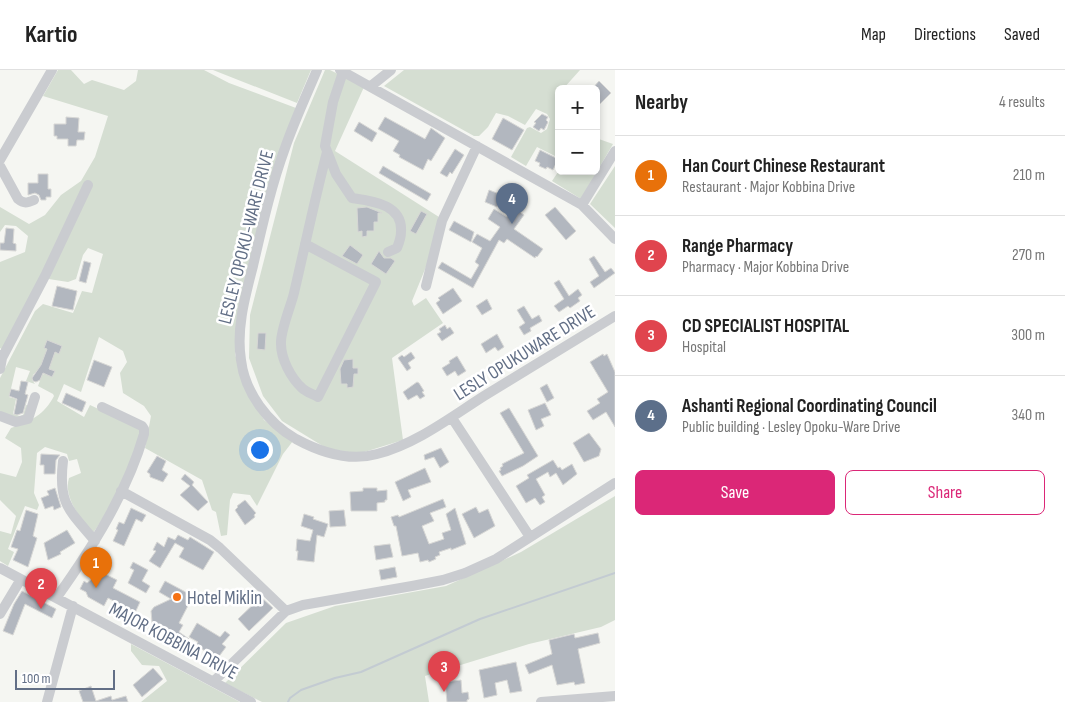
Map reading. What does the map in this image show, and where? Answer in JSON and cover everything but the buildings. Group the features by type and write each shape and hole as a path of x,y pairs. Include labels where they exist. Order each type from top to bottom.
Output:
{"street":[{"path":"1,156 52,70"},
{"name":"LESLEY OPOKU-WARE DRIVE","path":"317,70 284,149 252,271 239,333 239,348 244,374 249,387 274,424 288,435 304,444 347,457 362,457 390,450 452,418"},
{"path":"370,86 392,70"},
{"path":"388,252 398,248 401,231 399,218 385,204 352,198 336,174 325,146 333,102 342,71 582,204 615,239"},
{"path":"426,286 442,221 477,146"},
{"path":"582,204 615,151"},
{"path":"305,244 376,282 318,397 302,388 282,356 280,343 294,295 305,244 327,152"},
{"path":"0,166 18,199 27,203 34,200"},
{"path":"0,369 1,356 46,274 88,185"},
{"name":"LESLY OPUKUWARE DRIVE","path":"452,418 615,316"},
{"path":"0,416 16,422 28,419 35,398"},
{"path":"57,597 95,541 121,491 141,446 144,429 142,426 102,408"},
{"path":"452,418 530,537"},
{"path":"63,461 61,482 65,500 72,514 95,541"},
{"path":"214,681 286,611 303,605 443,580 496,559 615,483"},
{"path":"121,491 215,544 286,611"},
{"name":"MAJOR KOBBINA DRIVE","path":"0,568 251,702"},
{"path":"0,614 21,579"},
{"path":"46,702 73,606"},
{"path":"541,702 615,696"}],"shaded area":[{"path":"58,70 71,70 84,84 92,80 124,90 136,81 138,70 204,70 229,83 296,108 238,323 235,354 244,385 264,420 293,441 283,454 257,506 250,495 233,493 230,500 227,535 221,536 216,512 212,510 202,480 145,448 151,416 144,406 123,393 120,373 127,362 123,351 99,337 81,392 64,384 57,401 84,417 90,405 143,430 133,457 122,483 93,533 74,508 69,493 69,478 81,473 77,459 69,461 67,454 45,447 37,453 34,493 39,505 37,510 25,506 8,549 14,552 8,566 0,561 0,531 11,534 16,516 0,500 0,473 16,477 22,462 21,448 5,438 11,428 31,420 41,413 54,396 38,386 42,375 44,375 36,372 33,375 32,380 35,384 26,381 30,371 16,367 9,397 16,399 13,414 23,415 26,405 29,406 26,416 19,419 0,412 0,378 35,311 43,304 73,313 82,291 92,293 103,254 88,248 83,255 76,279 68,282 42,278 3,350 0,348 0,262 25,252 28,236 16,226 5,225 0,232 0,207 29,224 45,215 61,195 81,181 95,157 108,116 43,96"},
{"path":"213,70 311,70 297,103"},
{"path":"325,70 330,70 364,87 335,151 439,217 428,262 412,301 414,306 426,298 443,323 392,358 403,440 358,454 326,448 282,421 263,396 249,358 250,315 294,143"},
{"path":"404,70 580,70 567,85 555,85 555,156 537,147 526,166 511,157 527,128 530,127 541,133 547,129 550,119 547,114 536,109 525,125 508,116 496,113 488,127 479,136 474,136 384,86"},
{"path":"600,139 613,144 600,166"},
{"path":"615,166 615,228 590,204"},
{"path":"556,175 595,175 581,199 552,181"},
{"path":"615,496 615,620 601,627 529,644 425,676 429,702 262,702 225,683 286,623 335,606 446,586 521,552"},
{"path":"131,644 240,702 141,702 167,681 159,666 142,665 131,651"}],"waterway":[{"path":"288,702 290,698 301,690 335,678 361,672 480,619 615,573"}],"place":[{"name":"Ashanti Regional Coordinating Council","path":"512,224"},
{"name":"Han Court Chinese Restaurant","path":"96,588"},
{"name":"Hotel Miklin","path":"177,597"},
{"name":"Range Pharmacy","path":"41,609"},
{"name":"CD SPECIALIST HOSPITAL","path":"444,692"}]}
